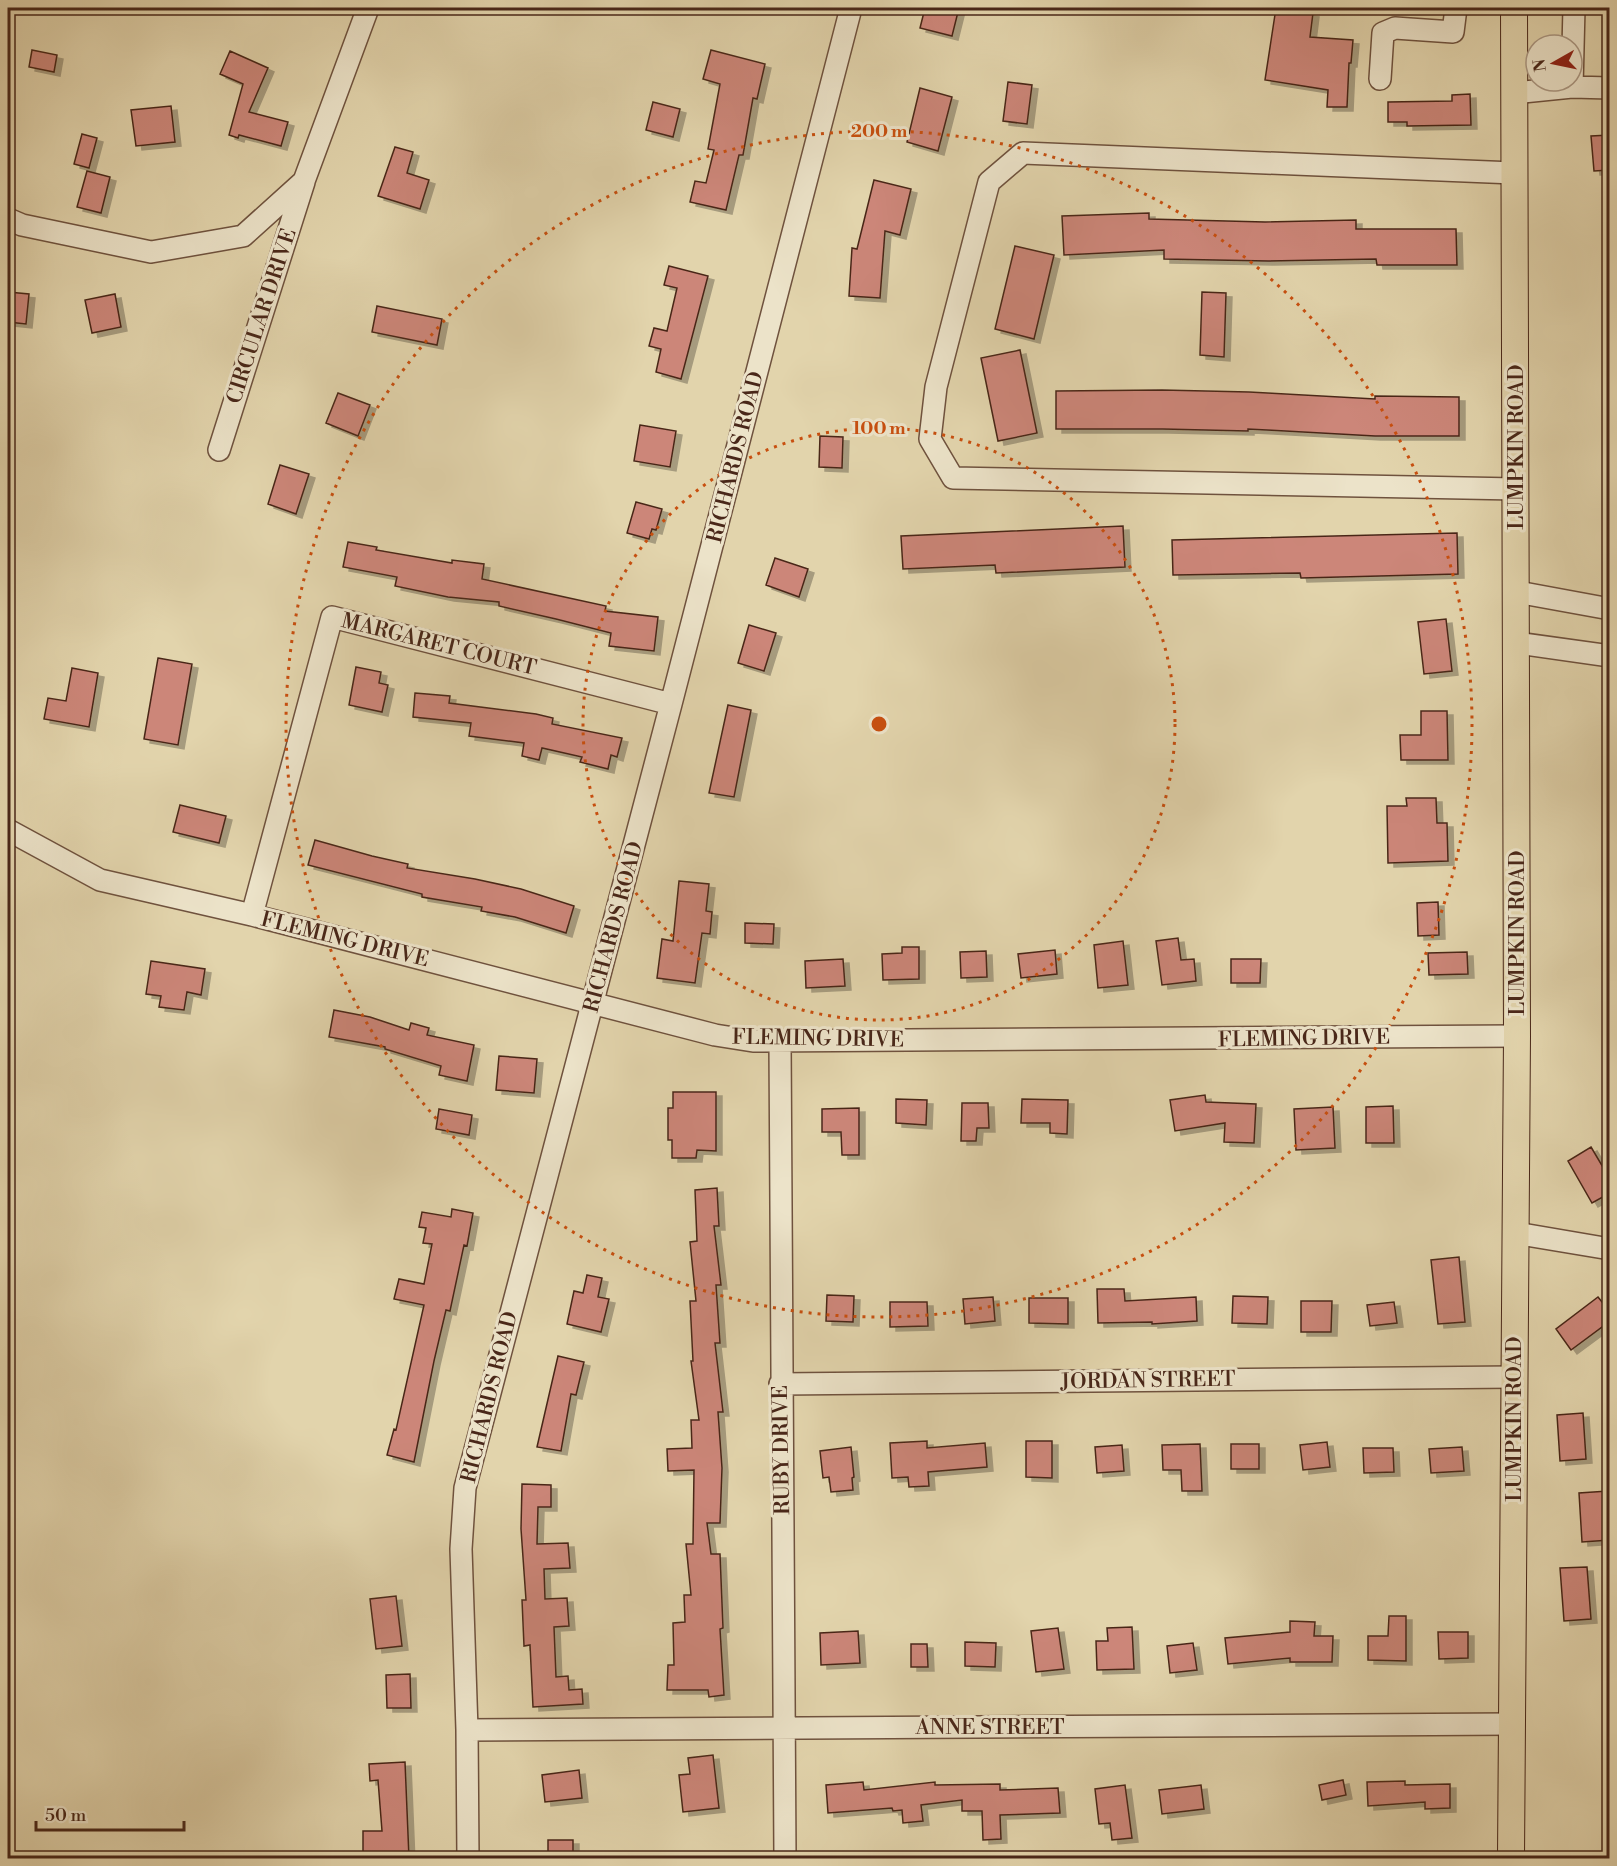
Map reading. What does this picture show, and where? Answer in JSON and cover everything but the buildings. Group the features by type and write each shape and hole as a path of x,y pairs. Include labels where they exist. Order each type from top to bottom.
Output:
{"main road":[{"name":"LUMPKIN ROAD","path":"1511,1858 1517,1036 1514,8"}],"street":[{"name":"CIRCULAR DRIVE","path":"219,450 304,181 368,8"},
{"name":"RICHARDS ROAD","path":"468,1858 462,1549 465,1488 851,8"},
{"path":"1380,79 1383,33 1395,28 1454,32 1456,8"},
{"path":"1573,33 1574,8"},
{"path":"1584,87 1610,88"},
{"path":"1514,93 1524,92"},
{"path":"1514,173 1023,153 989,182 936,387 930,439 953,478 1516,489"},
{"name":"CIRCULAR DRIVE","path":"8,219 21,225 151,252 243,236 304,181"},
{"path":"1516,592 1610,609"},
{"name":"MARGARET COURT","path":"252,915 332,617 671,704"},
{"path":"1517,643 1610,656"},
{"name":"FLEMING DRIVE","path":"8,830 100,880 252,915 715,1035 753,1041 1517,1036"},
{"name":"RUBY DRIVE","path":"780,1042 780,1384 785,1858"},
{"path":"1515,1233 1610,1249"},
{"name":"JORDAN STREET","path":"780,1384 1515,1377"},
{"name":"ANNE STREET","path":"467,1730 1512,1724"}]}
